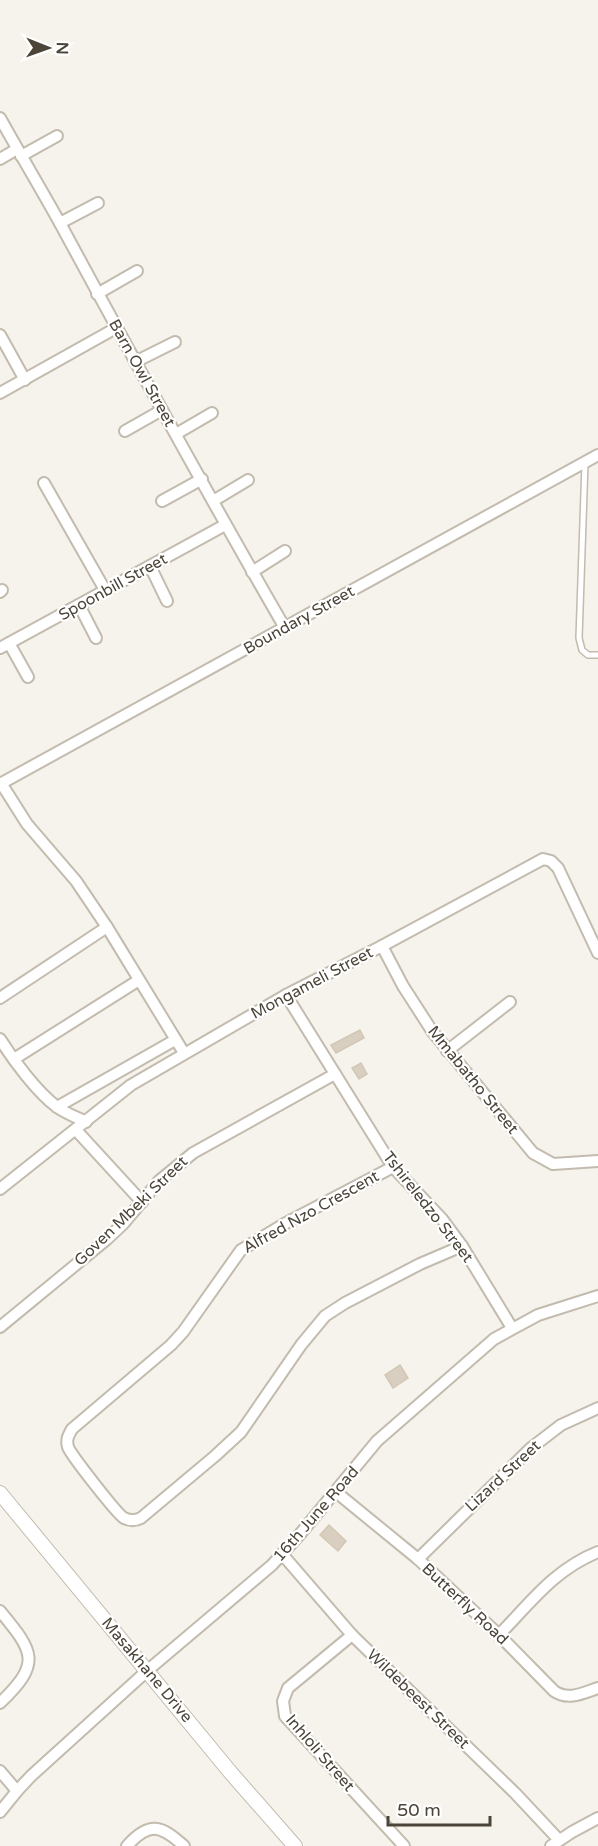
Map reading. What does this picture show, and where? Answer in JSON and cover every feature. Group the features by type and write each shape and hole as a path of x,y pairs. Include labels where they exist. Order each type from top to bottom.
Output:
{"street":[{"name":"Barn Owl Street","path":"0,118 202,479 225,525 285,628"},
{"path":"0,159 57,136"},
{"path":"60,223 98,203"},
{"path":"98,294 136,271"},
{"path":"0,393 116,328"},
{"path":"0,335 26,380"},
{"path":"135,362 175,342"},
{"path":"125,431 162,411"},
{"path":"176,434 212,413"},
{"name":"Boundary Street","path":"1,783 598,455"},
{"path":"162,501 202,479"},
{"path":"213,501 248,480"},
{"path":"44,483 105,590"},
{"name":"Spoonbill Street","path":"4,646 225,525"},
{"path":"252,572 285,550"},
{"path":"150,566 167,602"},
{"path":"79,605 96,638"},
{"path":"4,646 28,677"},
{"path":"1,783 27,824 76,881 184,1053"},
{"name":"Mongameli Street","path":"0,1189 131,1085 286,995 543,859 551,861 558,868 598,953"},
{"path":"0,998 107,927"},
{"name":"Mmabatho Street","path":"382,946 419,1012 447,1051 538,1156 553,1164 598,1161"},
{"path":"7,1055 139,980"},
{"name":"Tshireledzo Street","path":"286,995 393,1167 442,1219 462,1246 512,1328"},
{"path":"447,1051 510,1002"},
{"path":"0,1039 7,1055 57,1107 86,1122"},
{"path":"57,1107 175,1040"},
{"name":"Goven Mbeki Street","path":"0,1327 107,1239 159,1181 193,1153 335,1074"},
{"path":"76,1130 142,1202"},
{"name":"Alfred Nzo Crescent","path":"393,1167 286,1223 241,1250 183,1332 171,1345 72,1429 67,1438 70,1451 118,1513 129,1520 136,1521 141,1518 234,1439 247,1424 301,1345 325,1317 345,1303 420,1264 462,1246"},
{"name":"16th June Road","path":"0,1812 17,1791 148,1670 282,1554 377,1441 494,1339 538,1315 598,1296"},
{"name":"Lizard Street","path":"418,1559 531,1448 561,1425 598,1408"},
{"name":"Butterfly Road","path":"336,1492 418,1559 499,1635 558,1695 569,1696 598,1688"},
{"name":"Masakhane Drive","path":"0,1493 231,1773 295,1846"},
{"path":"499,1635 556,1576 568,1566 598,1551"},
{"name":"Wildebeest Street","path":"282,1554 352,1635 515,1793 555,1843"},
{"path":"0,1611 25,1642 29,1655 29,1664 22,1681 0,1703"},
{"name":"Inhloli Street","path":"352,1635 288,1688 283,1701 285,1716 404,1846"},
{"path":"0,1771 17,1791"},
{"path":"555,1843 598,1818"},
{"path":"127,1846 141,1832 152,1828 168,1833 184,1846"}],"lane":[{"path":"585,462 579,638 582,651 588,655 598,655"}],"building":[{"path":"360,1030 364,1038 336,1053 331,1045"},
{"path":"361,1063 367,1074 359,1079 352,1068"},
{"path":"400,1365 408,1378 393,1388 385,1375"},
{"path":"329,1525 346,1541 338,1551 320,1535"}]}
